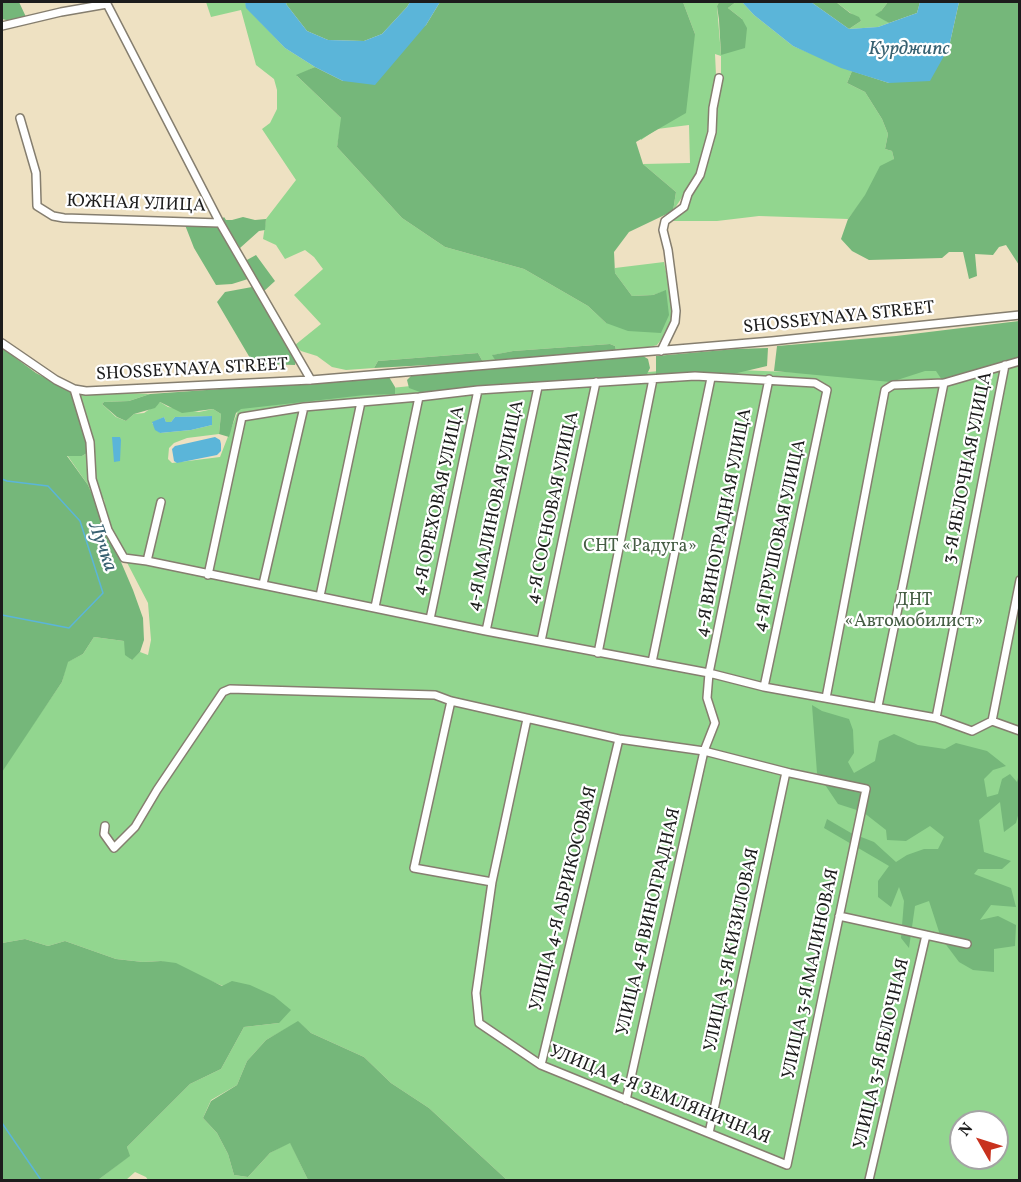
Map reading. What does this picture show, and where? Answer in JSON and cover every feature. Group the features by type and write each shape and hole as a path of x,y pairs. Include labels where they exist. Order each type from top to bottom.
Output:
{"street":[{"path":"61,12 66,2"},
{"path":"2,26 107,4 220,223 311,380"},
{"path":"661,351 675,322 676,310 668,250 664,239 665,222 684,207 688,194 700,175 712,132 718,78"},
{"name":"ЮЖНАЯ УЛИЦА","path":"20,118 36,173 37,206 53,216 220,223"},
{"name":"SHOSSEYNAYA STREET","path":"74,389 86,391 311,380 661,351 1020,315"},
{"path":"2,343 56,380 74,389 90,442 92,479 108,530 124,558 652,662 764,687 878,706 936,718 972,731 992,721 1020,730"},
{"path":"826,698 885,390 893,385 944,383 1020,361"},
{"name":"3-Я ЯБЛОЧНАЯ УЛИЦА","path":"936,718 1005,364"},
{"path":"208,575 242,417 304,407 419,398 478,390 695,376 769,379"},
{"path":"652,662 711,378"},
{"path":"598,653 653,379"},
{"name":"4-Я ГРУШОВАЯ УЛИЦА","path":"764,687 827,390 815,383 769,379"},
{"name":"4-Я ВИНОГРАДНАЯ УЛИЦА","path":"704,751 715,723 707,698 709,674 769,379"},
{"name":"4-Я СОСНОВАЯ УЛИЦА","path":"541,641 596,382"},
{"path":"878,706 944,383"},
{"name":"4-Я МАЛИНОВАЯ УЛИЦА","path":"486,631 537,387"},
{"name":"4-Я ОРЕХОВАЯ УЛИЦА","path":"430,619 478,390"},
{"path":"375,607 419,398"},
{"path":"320,596 361,402"},
{"path":"263,584 304,407"},
{"path":"147,561 160,502"},
{"path":"992,721 1020,580"},
{"path":"105,825 104,834 114,848 135,827 223,692 230,689 435,695 527,719 619,739 704,751 786,772"},
{"path":"451,700 414,868 492,882"},
{"name":"УЛИЦА 4-Я ЗЕМЛЯНИЧНАЯ","path":"527,719 492,882 476,993 479,1023 541,1065 788,1165"},
{"name":"УЛИЦА 4-Я АБРИКОСОВАЯ","path":"541,1065 619,739"},
{"name":"УЛИЦА 4-Я ВИНОГРАДНАЯ","path":"626,1100 704,751"},
{"name":"УЛИЦА 3-Я МАЛИНОВАЯ","path":"786,772 866,789 788,1165"},
{"name":"УЛИЦА 3-Я КИЗИЛОВАЯ","path":"709,1133 786,772"},
{"path":"839,916 967,944"},
{"name":"УЛИЦА 3-Я ЯБЛОЧНАЯ","path":"869,1180 927,935"}],"green space":[{"path":"2,2 19,2 26,17 10,21 2,19"},
{"path":"206,2 245,2 247,8 285,48 315,67 297,76 342,119 337,147 402,218 445,247 524,269 588,306 606,323 665,291 653,295 632,296 615,273 615,268 664,262 673,305 671,322 664,336 657,345 646,348 616,350 615,346 610,344 513,351 493,355 495,360 483,362 478,353 378,361 374,368 346,370 332,367 317,356 301,351 295,345 321,324 294,295 323,269 305,250 285,259 276,245 263,239 266,219 296,180 262,129 270,123 277,109 277,90 274,79 256,65 241,10 211,17"},
{"path":"287,2 410,2 382,34 364,41 328,40 307,31 286,4"},
{"path":"440,2 683,2 695,34 686,113 636,142 643,164 676,192 673,211 629,232 614,252 615,273 632,296 653,295 666,290 669,315 661,333 628,331 606,323 588,306 524,269 445,247 402,218 337,147 341,118 296,75 315,67 343,81 426,25"},
{"path":"683,2 719,2 717,6 721,55 742,19 728,8 736,2 742,2 754,15 793,46 852,71 847,83 865,92 882,119 888,134 885,149 892,151 894,159 848,219 759,216 717,221 672,221 701,179 708,161 721,83 721,56 715,54 716,75 704,150 694,179 673,211 676,192 643,164 690,163 689,125 657,129 641,140 637,115 695,34"},
{"path":"719,2 736,2 728,8 742,19 747,28 745,48 721,55 717,6"},
{"path":"811,2 836,2 859,17 861,21 849,29"},
{"path":"836,2 888,2 881,11 881,17 889,23 878,27 849,29 861,21"},
{"path":"888,2 920,2 917,13 889,23 875,15"},
{"path":"959,2 1019,2 1019,265 1006,245 999,247 993,255 975,254 977,276 969,279 963,252 949,252 942,258 869,260 852,251 841,239 848,219 865,195 880,166 894,159 892,151 885,149 888,134 882,119 865,92 847,83 852,71 889,83 949,47"},
{"path":"224,217 226,220 243,217 255,220 266,219 265,230 259,231 240,248 222,219"},
{"path":"185,225 218,225 248,279 232,284 216,285 194,248"},
{"path":"256,255 275,281 263,292 245,261"},
{"path":"252,287 296,361 295,365 260,364 250,358 217,302 225,292"},
{"path":"1019,321 1019,357 942,380 936,371 925,371 891,382 774,371 777,346 896,336"},
{"path":"1019,334 1019,1180 507,1180 429,1108 391,1083 364,1057 311,1033 298,1022 266,1040 247,1061 237,1085 211,1100 203,1118 217,1133 228,1154 234,1175 248,1177 270,1153 290,1142 308,1180 148,1180 135,1172 126,1180 98,1180 129,1156 127,1147 190,1084 221,1069 244,1027 279,1023 223,986 161,961 116,959 65,941 48,946 25,939 2,943 2,770 62,682 67,662 83,654 94,637 124,641 131,660 140,652 148,655 151,640 148,603 107,524 104,499 101,500 93,474 78,391 150,394 129,401 102,404 116,417 126,421 134,414 144,413 160,402 168,407 199,412 213,409 221,414 219,434 187,438 174,443 169,448 168,459 172,463 220,457 241,403 421,385 604,376 693,368 857,375","holes":["212,416 212,425 160,433 152,423 164,417 166,422 171,422 175,417"]},
{"path":"610,344 615,346 616,350 495,360 492,355 513,351"},
{"path":"2,348 36,373 70,391 75,401 84,427 87,453 82,456 67,456 88,485 133,590 143,618 144,640 140,652 132,660 125,655 124,641 94,637 83,654 68,662 62,682 2,772"},
{"path":"768,348 767,366 733,374 703,372 656,377 656,356"},
{"path":"478,353 483,362 374,368 378,361"},
{"path":"643,356 648,359 650,368 646,376 420,392 409,388 407,380 411,376"},
{"path":"389,377 395,387 395,394 365,395 241,409 236,413 229,437 219,434 221,414 213,409 182,413 160,402 155,408 134,414 126,421 117,417 102,404 129,401 150,394"},
{"path":"87,453 97,507 88,485 67,455 82,456"},
{"path":"812,705 822,711 849,719 853,730 854,753 848,762 854,773 875,761 879,741 894,734 918,745 945,749 956,743 987,751 1006,766 993,770 984,779 987,797 998,794 1002,779 1010,774 1017,782 1019,774 1019,812 1016,823 1004,832 1000,802 979,820 984,852 1011,861 1002,869 978,869 974,874 1011,888 1016,907 991,905 980,920 998,916 1016,925 1015,946 994,949 994,972 973,970 959,962 941,938 929,901 915,906 909,948 901,938 904,901 899,887 891,907 878,897 878,881 889,866 824,828 827,819 851,833 874,842 896,862 924,849 938,849 944,837 930,826 906,841 887,840 886,830 863,812 838,804 817,773"},
{"path":"25,939 48,946 65,941 116,959 176,963 222,986 232,981 250,985 274,996 291,1010 279,1023 244,1027 221,1069 190,1084 127,1147 130,1156 98,1180 2,1180 2,943"},
{"path":"298,1021 311,1033 364,1057 391,1083 429,1108 507,1180 308,1180 290,1143 270,1153 248,1177 234,1175 228,1154 217,1133 203,1118 211,1101 237,1085 247,1061 266,1040"}],"water":[{"path":"245,2 287,2 286,4 307,31 328,40 364,41 382,34 410,2 440,2 426,25 375,85 343,81 285,48 246,8"},
{"name":"Курджипс","path":"742,2 811,2 849,29 878,27 917,13 920,2 959,2 949,47 930,81 889,83 841,68 793,46 754,15"},
{"path":"212,416 212,425 191,430 160,433 155,430 152,422 164,417 166,422 171,422 175,417"},
{"path":"112,437 120,437 121,440 120,461 114,462"},
{"path":"215,437 220,440 221,444 221,451 217,455 177,463 174,461 172,449 175,446"}],"waterway":[{"name":"Лучка","path":"2,479 48,486 80,521 103,593 69,628 2,615"},
{"name":"Лучка","path":"2,1123 41,1180"}],"park label":[{"name":"СНТ «Радуга»","path":"640,548"},
{"name":"ДНТ «Автомобилист»","path":"914,612"}]}
